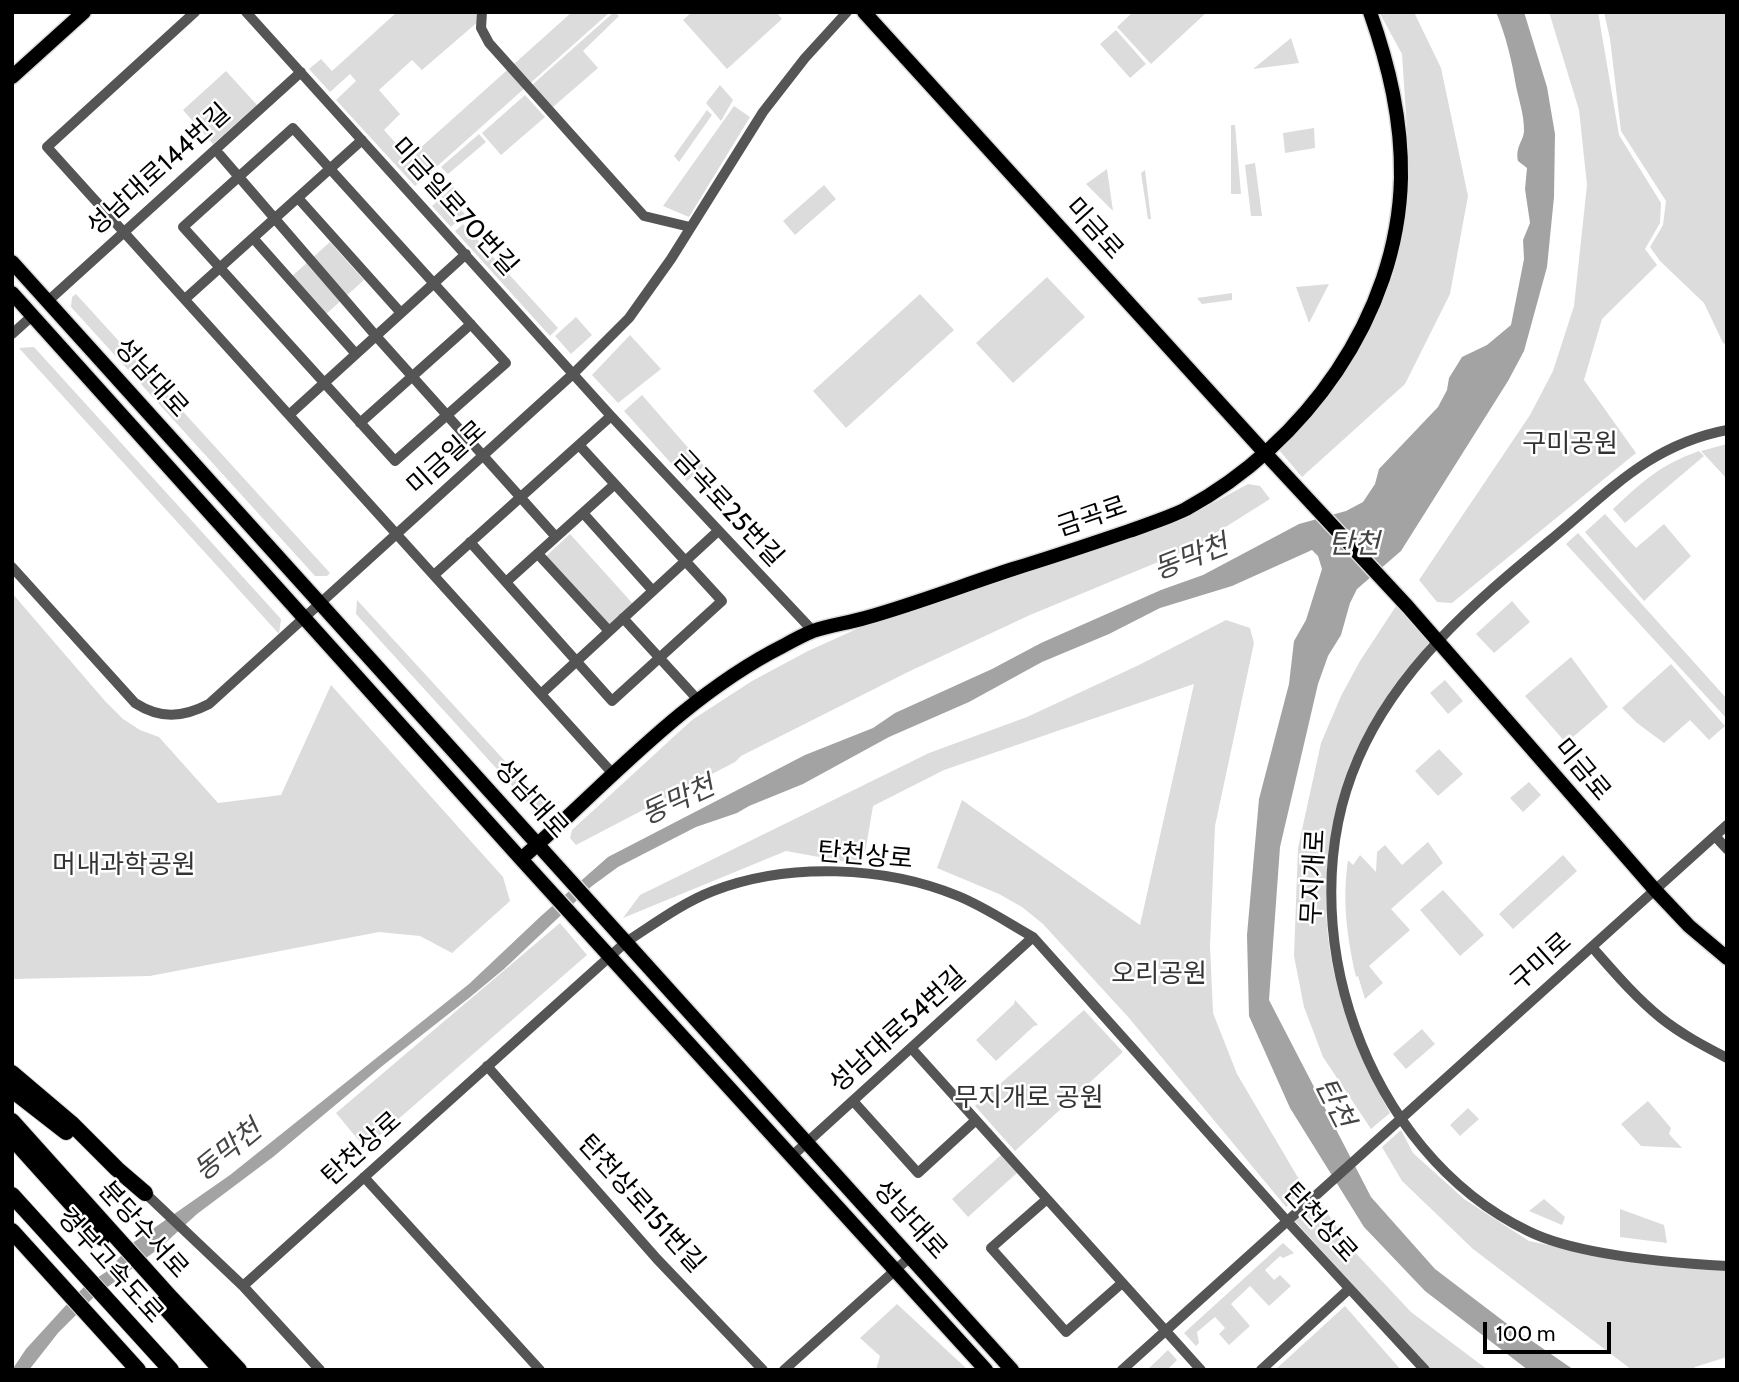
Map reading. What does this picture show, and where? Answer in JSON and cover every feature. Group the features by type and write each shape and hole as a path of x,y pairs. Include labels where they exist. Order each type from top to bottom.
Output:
{"highway":[{"path":"12,1073 71,1124 117,1169"},
{"path":"12,1090 145,1193"},
{"name":"분당수서로","path":"12,1121 94,1221"},
{"name":"분당수서로","path":"12,1138 94,1221 167,1302 221,1370"},
{"name":"경부고속도로","path":"12,1195 171,1370"},
{"name":"경부고속도로","path":"12,1231 138,1370"},
{"name":"분당수서로","path":"167,1302 239,1370"}],"main road":[{"path":"12,77 84,12"},
{"name":"미금로","path":"864,12 1408,607 1655,890 1689,926 1727,958"},
{"name":"금곡로","path":"521,859 698,700 742,669 813,631 865,618 1077,549 1173,514 1226,484 1293,427 1318,397 1354,344 1379,291 1390,254 1401,180 1400,135 1392,85 1370,12"},
{"name":"성남대로","path":"12,262 1012,1370"},
{"name":"성남대로","path":"12,293 521,859 986,1370"}],"street":[{"path":"195,12 47,147 614,775"},
{"name":"미금일로70번길","path":"246,12 574,373"},
{"path":"482,12 481,27 489,43 644,216 690,227"},
{"name":"미금일로","path":"12,566 135,703 159,715 172,716 185,714 209,704 484,456 629,318 671,260 735,154 770,103 819,41 847,12"},
{"name":"성남대로144번길","path":"48,301 301,72"},
{"path":"293,128 331,169 506,363 395,461 183,227 293,128"},
{"path":"185,299 362,139"},
{"name":"성남대로144번길","path":"220,155 519,499 556,537"},
{"path":"298,198 401,313"},
{"path":"253,238 356,354"},
{"path":"289,415 466,254"},
{"path":"12,334 32,316"},
{"path":"360,423 471,324"},
{"name":"금곡로25번길","path":"574,373 813,631"},
{"path":"434,575 611,416"},
{"name":"무지개로","path":"1727,430 1674,446 1636,467 1508,575 1437,640 1392,700 1359,756 1342,809 1331,891 1334,946 1345,998 1360,1040 1401,1118 1428,1154 1462,1188 1493,1212 1532,1233 1556,1242 1612,1253 1727,1266"},
{"path":"470,542 612,701 722,601 579,445"},
{"path":"506,582 615,484"},
{"path":"583,513 653,591"},
{"path":"541,694 718,531"},
{"path":"538,554 609,631"},
{"path":"623,618 698,700"},
{"name":"구미로","path":"1287,1220 1727,825"},
{"path":"1715,836 1727,849"},
{"name":"탄천상로","path":"243,1286 626,942 668,915 715,890 761,878 813,873 872,875 920,883 969,901 1033,937 1425,1370"},
{"name":"성남대로54번길","path":"792,1156 1033,937"},
{"path":"1592,947 1659,1016 1727,1058"},
{"path":"912,1049 1201,1370"},
{"name":"탄천상로151번길","path":"487,1066 657,1259 763,1370"},
{"path":"854,1102 918,1173 976,1120"},
{"path":"364,1177 540,1370"},
{"name":"분당수서로","path":"145,1193 243,1286 320,1370"},
{"path":"1047,1199 991,1248 1066,1332 1122,1283"},
{"path":"1122,1370 1287,1220"},
{"path":"785,1370 910,1257"},
{"path":"1261,1370 1349,1289"}],"green space":[{"path":"397,12 477,12 480,20 422,70 412,60 379,90 400,114 384,130 409,158 572,12 610,12 415,186 336,100 356,81 350,74 330,92 309,69 321,59 332,71"},
{"path":"614,12 619,16 583,51 598,68 553,107 532,85"},
{"path":"692,12 776,12 782,19 727,69 683,20"},
{"path":"1133,12 1207,12 1151,64 1117,27"},
{"path":"1379,12 1414,12 1441,68 1468,196 1450,294 1405,384 1302,477 1274,444 1348,354 1393,276 1409,161 1402,54"},
{"name":"구미공원","path":"1549,12 1598,12 1619,135 1661,203 1660,223 1645,249 1657,265 1602,319 1584,380 1636,453 1452,603 1437,602 1419,580 1530,415 1553,371 1574,306 1587,185 1579,110"},
{"path":"1604,12 1727,12 1727,345 1723,343 1704,303 1660,261 1650,247 1663,225 1666,201 1621,131 1610,39"},
{"path":"1116,30 1146,64 1130,78 1100,44"},
{"path":"1291,38 1299,63 1253,69"},
{"path":"226,71 257,105 213,144 183,110"},
{"path":"720,85 733,100 721,121 706,103"},
{"path":"525,95 545,117 501,155 482,133"},
{"path":"734,106 750,117 689,217 663,206"},
{"path":"707,110 712,115 679,162 674,156"},
{"path":"1231,125 1235,125 1241,194 1231,194"},
{"path":"1314,128 1315,148 1285,153 1283,133"},
{"path":"479,134 486,142 448,174 441,167"},
{"path":"1255,163 1262,216 1251,216 1245,165"},
{"path":"1107,169 1113,211 1086,184"},
{"path":"1145,170 1151,219 1148,219 1141,173"},
{"path":"824,185 836,199 795,235 783,221"},
{"path":"453,187 465,200 457,206 465,214 451,227 432,206"},
{"path":"463,224 558,328 550,336 455,231"},
{"path":"330,242 364,280 325,315 291,277"},
{"path":"1047,277 1085,317 1013,383 976,343"},
{"path":"1329,284 1309,323 1296,287"},
{"path":"1232,293 1232,300 1202,304 1197,298"},
{"path":"76,294 330,573 327,576 315,576 71,307 72,297"},
{"path":"920,294 954,330 846,428 813,391"},
{"path":"576,317 592,335 571,354 555,336"},
{"path":"630,335 661,369 618,403 592,375"},
{"path":"34,347 281,619 279,634 19,348"},
{"path":"642,395 704,466 687,481 624,411"},
{"path":"1727,444 1727,479 1701,451"},
{"path":"1699,451 1704,456 1625,523 1613,509 1653,475 1673,462"},
{"path":"1248,484 1260,486 1270,499 1192,548 1030,615 908,672 741,756 735,762 576,845 570,838 572,830 692,720 752,681 808,651 870,623 1180,521"},
{"path":"1605,514 1636,548 1664,524 1691,556 1644,601 1585,532"},
{"path":"1578,533 1727,699 1727,719 1566,544"},
{"path":"570,534 634,605 609,629 544,558"},
{"name":"머내과학공원","path":"12,593 105,701 123,719 140,730 159,737 218,803 281,795 331,685 503,877 510,901 452,953 420,936 379,932 150,976 12,979"},
{"path":"357,600 549,809 546,812 536,812 356,614"},
{"path":"1512,601 1530,622 1494,653 1476,634"},
{"path":"1398,603 1431,640 1382,707 1351,761 1337,811 1326,885 1327,920 1335,978 1364,1060 1390,1113 1371,1129 1323,1057 1304,1007 1294,956 1298,848 1321,743 1341,696 1360,661"},
{"name":"오리공원","path":"1226,620 1250,628 1254,643 1215,826 1210,946 1213,1013 1237,1074 1297,1176 1307,1188 1286,1207 1129,1018 1043,924 1022,907 999,894 937,868 962,800 1140,925 1194,684 944,770 873,806 863,865 786,851 623,918 640,895 929,753 1027,717 1139,665"},
{"path":"1571,657 1608,707 1566,743 1525,696"},
{"path":"1671,664 1725,726 1709,740 1690,720 1664,743 1622,708"},
{"path":"1445,680 1463,701 1448,714 1430,693"},
{"path":"1439,749 1463,774 1438,796 1415,771"},
{"path":"1529,782 1541,795 1523,812 1510,798"},
{"path":"1428,842 1443,863 1391,909 1410,930 1369,966 1383,983 1365,999 1358,976 1356,977 1348,933 1345,890 1348,860 1353,865 1360,855 1376,872 1377,852 1385,845 1402,865"},
{"path":"1563,855 1577,871 1513,929 1499,914"},
{"path":"1443,890 1484,935 1460,956 1420,910"},
{"path":"560,923 587,955 365,1148 336,1113"},
{"path":"1015,1000 1038,1025 996,1061 976,1040"},
{"name":"무지개로 공원","path":"1084,1010 1123,1052 1015,1151 975,1106"},
{"path":"1422,1029 1435,1044 1406,1069 1393,1054"},
{"path":"1648,1101 1671,1128 1669,1134 1682,1148 1641,1146 1621,1124"},
{"path":"1468,1108 1479,1119 1460,1136 1450,1125"},
{"path":"1401,1130 1413,1153 1464,1199 1529,1241 1578,1251 1727,1268 1727,1357 1693,1370 1632,1370 1473,1249 1402,1181 1382,1147"},
{"path":"1002,1154 1018,1172 968,1217 952,1199"},
{"path":"1318,1199 1350,1247 1411,1312 1488,1370 1430,1370 1294,1220"},
{"path":"1544,1199 1565,1217 1562,1225 1529,1211"},
{"path":"1620,1209 1664,1225 1667,1243 1620,1237"},
{"path":"1283,1243 1294,1253 1283,1258 1280,1256 1265,1270 1274,1280 1280,1275 1291,1286 1269,1306 1250,1286 1231,1304 1250,1326 1229,1345 1219,1334 1225,1328 1215,1317 1197,1332 1199,1343 1196,1346 1184,1333"},
{"path":"897,1304 968,1370 876,1370 880,1356 860,1338"},
{"path":"1345,1306 1401,1370 1275,1370"},
{"path":"1168,1350 1177,1360 1167,1370 1147,1370"}],"water":[{"name":"탄천","path":"1496,12 1524,12 1547,87 1555,134 1554,197 1547,267 1524,351 1508,381 1401,551 1357,589 1341,635 1328,656 1318,684 1280,847 1269,1000 1371,1197 1435,1269 1574,1370 1528,1370 1425,1291 1364,1227 1290,1108 1249,1016 1247,935 1259,799 1289,684 1294,641 1306,620 1322,569 1318,556 1312,550 1232,586 1160,608 1109,634 1042,662 969,702 889,737 803,784 737,813 696,827 618,867 592,886 504,969 469,998 273,1157 197,1214 162,1246 93,1298 58,1333 29,1370 12,1370 26,1349 68,1303 86,1285 106,1272 134,1242 230,1175 469,984 608,857 805,755 873,728 895,713 992,669 1041,643 1161,590 1203,575 1299,524 1346,511 1363,502 1375,484 1379,469 1438,407 1447,390 1449,378 1462,357 1487,345 1511,325 1524,259 1523,240 1530,223 1525,189 1527,168 1518,161 1517,156 1524,134 1523,118 1508,49"}],"water label":[{"name":"동막천","path":"1191,558"},
{"name":"동막천","path":"678,801"},
{"name":"동막천","path":"228,1151"}]}
